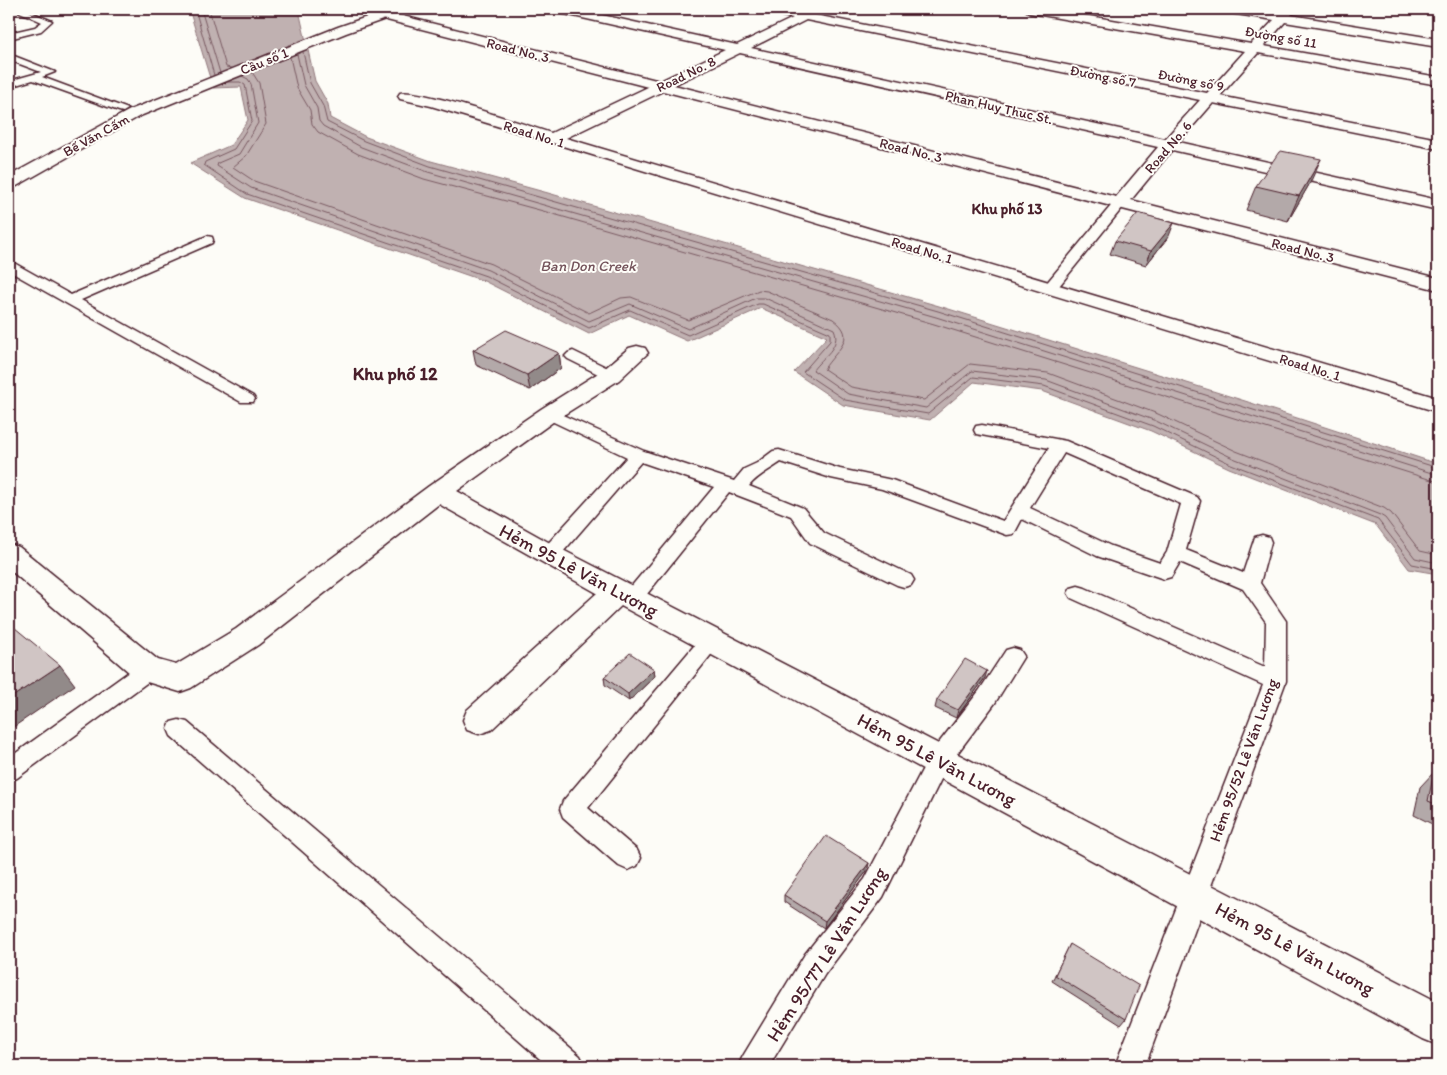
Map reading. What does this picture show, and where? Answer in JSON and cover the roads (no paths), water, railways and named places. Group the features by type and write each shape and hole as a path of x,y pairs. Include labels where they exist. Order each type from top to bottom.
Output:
{"street":[{"path":"383,16 401,9"},
{"name":"Phan Huy Thuc St.","path":"560,9 1438,205"},
{"name":"Đường số 7","path":"768,9 1438,144"},
{"name":"Road No. 8","path":"551,139 820,9"},
{"name":"Đường số 9","path":"826,9 1158,74"},
{"name":"Đường số 11","path":"1030,9 1438,81"},
{"path":"1230,9 1286,13 1438,43"},
{"name":"Road No. 6","path":"1119,204 1168,145 1286,13"},
{"name":"Cầu số 1","path":"185,92 342,30 383,16"},
{"name":"Road No. 3","path":"383,16 1438,284"},
{"name":"Đường số 9","path":"1205,83 1238,89"},
{"name":"Bế Văn Cấm","path":"9,182 135,113 185,92"},
{"name":"Road No. 1","path":"405,96 436,103 1438,405"},
{"path":"9,554 148,670 180,679 247,637 438,492 549,414 611,374 637,353"},
{"name":"Hẻm 95 Lê Văn Lương","path":"438,492 625,595 1438,1024"},
{"path":"479,720 625,595"}],"lane":[{"path":"9,36 38,29 48,21 17,9"},
{"path":"9,57 50,72 9,84"},
{"path":"33,77 122,108"},
{"name":"Road No. 6","path":"1050,288 1119,204"},
{"path":"70,300 207,240"},
{"path":"9,266 247,399"},
{"path":"573,356 611,374"},
{"path":"549,414 638,455 760,496 797,512 817,538 904,580"},
{"path":"982,430 1060,445 1192,501 1176,553 1164,572 1104,551 1019,510"},
{"path":"625,595 731,487 750,473 763,468 779,455 837,474 886,484 1007,529 1060,445"},
{"path":"550,555 638,455"},
{"path":"1176,553 1250,584 1262,542"},
{"name":"Hẻm 95/52 Lê Văn Lương","path":"1130,1066 1275,681 1276,621 1250,584"},
{"path":"1078,594 1275,681"},
{"path":"628,858 572,809 711,640"},
{"path":"939,760 987,697 1013,656"},
{"path":"9,770 148,670"},
{"path":"179,729 570,1066"},
{"name":"Hẻm 95/77 Lê Văn Lương","path":"753,1066 815,964 874,888 939,760"}],"water":[{"name":"Ban Don Creek","path":"189,9 316,9 300,15 315,81 328,104 330,118 366,137 431,161 939,306 1245,401 1438,464 1438,574 1409,569 1376,525 1229,468 1151,431 1042,391 974,382 930,420 843,405 794,372 827,337 761,308 687,341 629,315 589,334 484,281 245,198 190,163 231,145 248,120 241,87 213,88"}],"district":[{"name":"Khu phố 13","path":"1007,209"},
{"name":"Khu phố 12","path":"395,374"}]}
